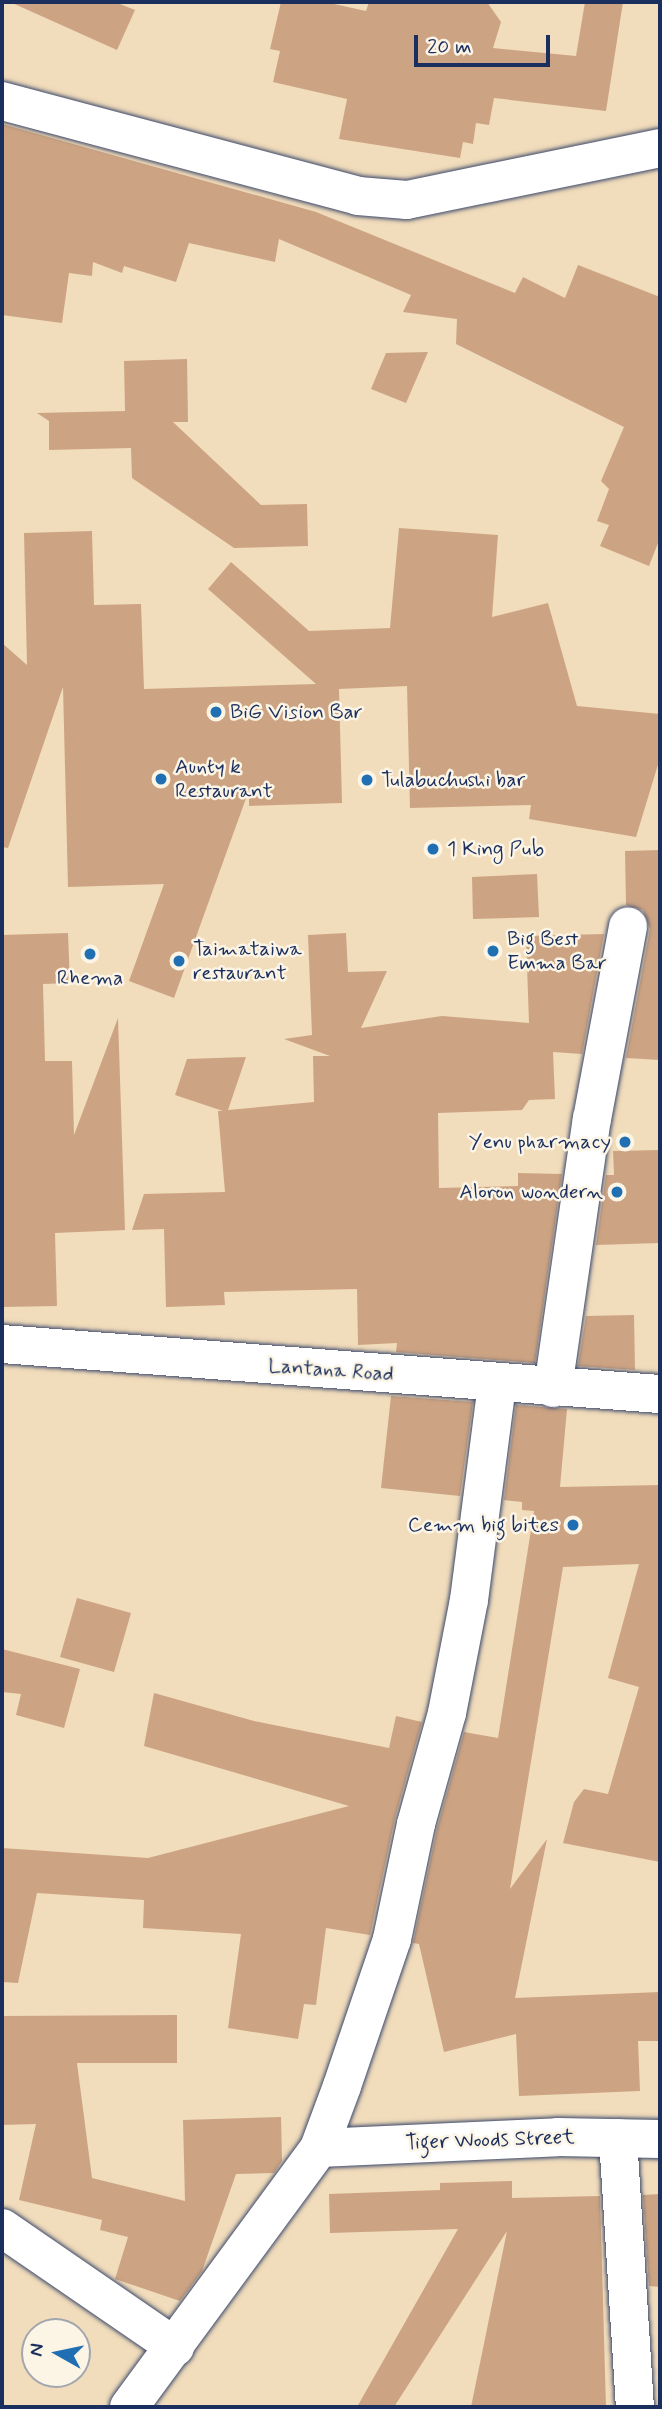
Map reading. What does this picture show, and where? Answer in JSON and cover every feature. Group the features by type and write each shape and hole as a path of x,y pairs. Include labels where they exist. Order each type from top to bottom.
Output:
{"street":[{"path":"2,101 358,196 407,201 660,148"},
{"path":"553,1388 592,1119 628,926"},
{"name":"Lantana Road","path":"2,1344 553,1388 660,1394"},
{"path":"129,2407 319,2148 392,1939 416,1824 447,1713 469,1600 497,1383"},
{"path":"618,2138 635,2407"},
{"name":"Tiger Woods Street","path":"319,2148 427,2141 660,2139"},
{"path":"2,2228 175,2347"}],"building":[{"path":"10,2 115,2 135,10 117,50"},
{"path":"281,2 325,2 366,11 369,2 487,2 501,22 493,48 576,56 585,2 623,2 606,111 494,98 489,125 476,123 473,144 463,142 460,158 339,139 347,99 273,82 280,51 270,49"},
{"path":"2,124 316,212 515,293 523,277 565,298 578,265 660,297 660,538 649,566 600,546 609,525 597,521 609,489 601,481 624,427 456,344 457,319 403,312 411,295 279,239 275,262 189,243 176,282 124,266 122,273 93,262 92,276 69,273 62,323 2,315"},
{"path":"428,352 406,403 371,389 386,353"},
{"path":"187,359 188,422 173,422 261,505 307,504 308,546 234,548 132,478 131,448 49,450 49,421 37,413 125,411 124,361"},
{"path":"399,528 498,535 492,617 548,603 577,706 660,714 660,758 636,837 529,819 531,805 410,808 407,686 339,689 342,803 249,806 249,790 174,998 129,981 164,884 68,887 63,687 8,848 2,847 2,643 27,665 24,533 92,531 94,605 141,604 144,689 316,684 208,589 231,562 309,631 390,628"},
{"path":"660,850 660,1060 626,1058 650,929 643,910 626,905 625,851"},
{"path":"537,874 539,917 473,919 472,877"},
{"path":"68,933 70,983 43,984 45,1061 72,1061 74,1135 118,1018 125,1230 55,1233 57,1306 2,1307 2,935"},
{"path":"346,933 348,972 387,971 361,1028 442,1016 529,1023 526,936 604,934 582,1054 553,1052 555,1099 529,1100 522,1110 438,1113 439,1188 518,1186 518,1173 562,1174 535,1363 396,1352 397,1343 358,1345 357,1289 224,1292 225,1305 166,1307 164,1229 132,1230 144,1194 225,1192 218,1111 223,1111 175,1095 187,1059 246,1057 228,1110 314,1102 313,1056 330,1056 284,1039 312,1035 308,935"},
{"path":"660,1150 660,1243 596,1245 606,1175 614,1175 613,1151"},
{"path":"634,1315 635,1370 578,1366 586,1316"},
{"path":"391,1396 473,1402 460,1496 381,1488"},
{"path":"516,1405 567,1409 560,1487 660,1485 660,1862 563,1843 574,1802 584,1789 608,1794 639,1687 608,1678 639,1564 563,1567 510,1889 547,1839 515,1998 660,1992 660,2041 638,2041 640,2091 519,2096 516,2034 444,2052 419,1944 413,1943 437,1829 464,1732 498,1738 534,1511 522,1510 522,1502 504,1500"},
{"path":"77,1598 131,1613 114,1672 60,1657"},
{"path":"2,1649 80,1669 64,1728 16,1715 21,1694 2,1692"},
{"path":"154,1693 254,1721 389,1748 396,1716 422,1722 395,1818 370,1935 326,1928 316,2005 304,2004 298,2039 228,2028 241,1934 143,1928 144,1900 37,1893 18,1983 2,1982 2,1848 148,1858 349,1806 144,1746"},
{"path":"177,2015 177,2063 77,2063 92,2178 185,2201 183,2120 281,2117 282,2161 274,2173 236,2174 202,2271 180,2301 115,2279 128,2237 100,2230 102,2220 19,2200 36,2124 2,2125 2,2016"},
{"path":"512,2181 512,2198 600,2196 606,2407 471,2407 507,2231 394,2407 357,2407 458,2229 330,2233 329,2194 440,2190 440,2183"},
{"path":"660,2194 660,2287 649,2286 643,2195"}],"place":[{"name":"BiG Vision Bar","path":"216,712"},
{"name":"Aunty k Restaurant","path":"161,779"},
{"name":"Tulabuchushi bar","path":"367,780"},
{"name":"1 King Pub","path":"433,849"},
{"name":"Big Best Emma Bar","path":"493,951"},
{"name":"Rhema","path":"90,954"},
{"name":"Taimataiwa restaurant","path":"179,961"},
{"name":"Yenu pharmacy","path":"625,1142"},
{"name":"Aloron wondern","path":"617,1192"},
{"name":"Cemm big bites","path":"573,1525"}]}
